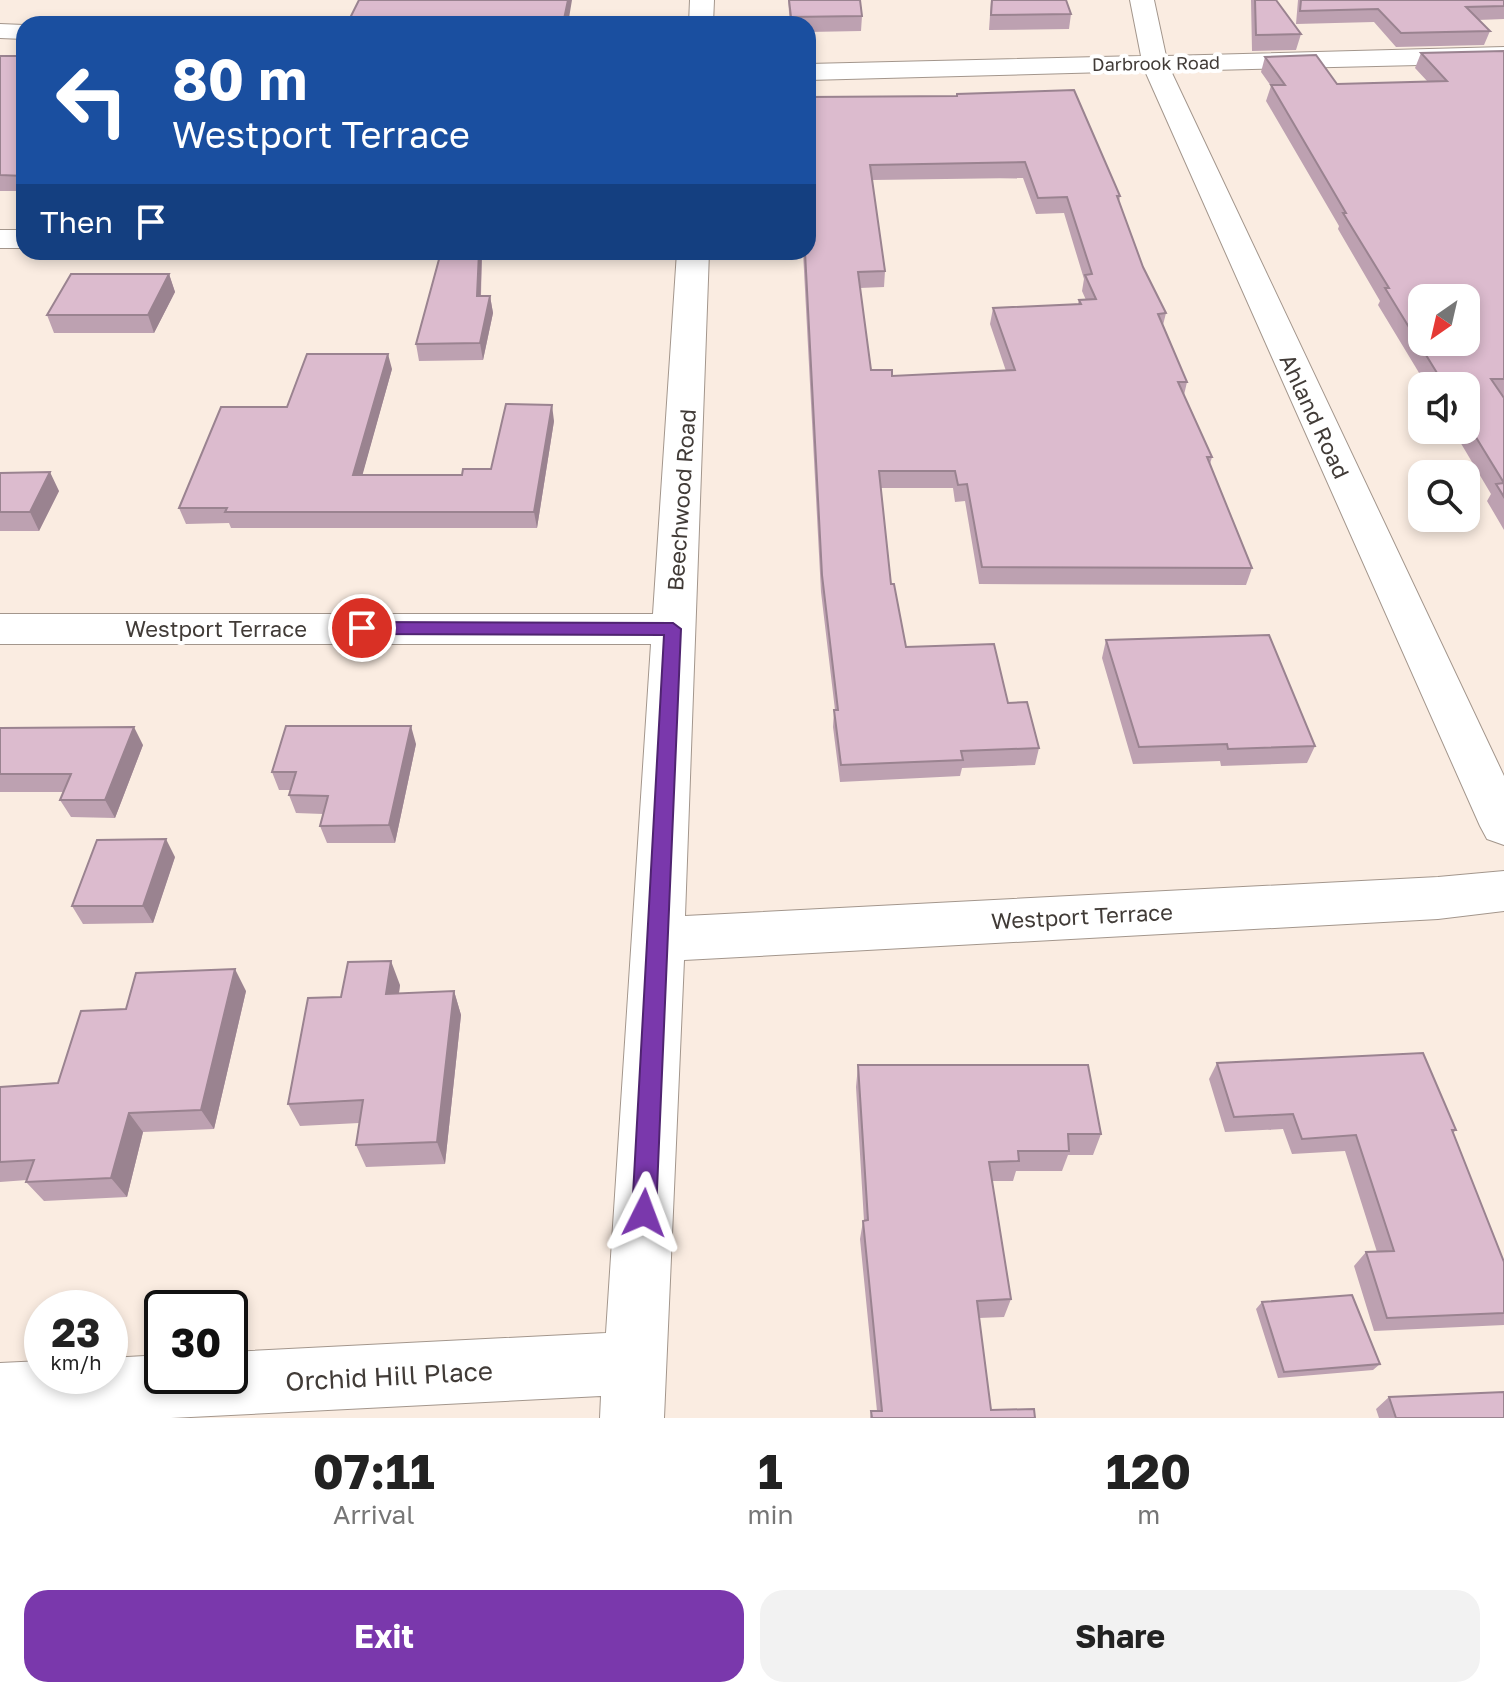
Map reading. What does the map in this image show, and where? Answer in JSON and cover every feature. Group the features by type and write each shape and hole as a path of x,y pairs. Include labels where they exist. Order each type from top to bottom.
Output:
{"street":[{"name":"Ahland Road","path":"1142,0 1155,63 1168,99 1504,826"},
{"name":"Darbrook Road","path":"816,72 1504,55"},
{"name":"Beechwood Road","path":"633,1391 693,260"},
{"name":"Westport Terrace","path":"0,629 673,629"},
{"name":"Westport Terrace","path":"659,941 719,934 1438,898 1504,891"},
{"name":"Orchid Hill Place","path":"0,1395 633,1391"}],"building":[{"path":"359,0 568,0 565,16 351,16"},
{"path":"789,0 860,0 862,16 816,17 791,16"},
{"path":"992,0 1066,0 1071,14 991,15"},
{"path":"1255,0 1276,0 1301,34 1256,35"},
{"path":"1301,0 1504,0 1504,6 1466,7 1490,31 1401,33 1378,9 1300,11"},
{"path":"1504,51 1504,379 1491,379 1504,398 1504,483 1480,444 1480,372 1436,372 1427,356 1480,356 1480,284 1408,284 1408,326 1271,85 1285,85 1265,57 1316,55 1337,84 1447,81 1421,53"},
{"path":"0,56 16,56 16,176 0,175"},
{"path":"1074,90 1120,196 1117,196 1143,267 1166,313 1158,314 1187,382 1178,382 1212,457 1207,457 1252,568 982,567 967,484 958,485 955,471 879,471 891,584 894,584 906,647 994,644 1008,703 1027,702 1039,748 961,751 963,760 841,765 834,710 838,710 822,575 805,260 816,260 816,97 957,96","holes":["1025,162 1038,198 1067,197 1092,274 1085,275 1096,299 1079,300 1081,304 993,308 1015,370 892,376 892,370 871,370 858,272 885,271 870,165"]},
{"path":"439,260 479,260 477,296 490,296 480,343 416,344"},
{"path":"71,274 169,274 148,315 47,315"},
{"path":"307,354 388,354 353,475 462,475 463,469 491,469 506,404 552,405 534,512 225,512 227,508 179,508 221,407 287,407"},
{"path":"50,472 30,512 0,512 0,473"},
{"path":"1504,483 1504,497 1496,484"},
{"path":"1269,635 1315,746 1228,749 1227,744 1139,747 1106,640"},
{"path":"286,726 411,726 389,825 320,826 328,796 289,795 296,772 272,772"},
{"path":"134,727 105,800 60,800 71,774 0,774 0,728"},
{"path":"166,839 143,906 72,906 97,840"},
{"path":"391,961 386,994 454,991 437,1142 356,1145 363,1100 288,1104 308,998 341,997 348,962"},
{"path":"235,969 201,1110 129,1113 111,1178 26,1182 34,1160 0,1162 0,1087 58,1083 81,1011 126,1009 136,973"},
{"path":"1423,1053 1456,1130 1452,1130 1504,1262 1504,1313 1387,1318 1366,1252 1394,1251 1356,1135 1302,1139 1293,1114 1234,1117 1217,1063"},
{"path":"858,1065 1088,1065 1101,1134 1068,1134 1069,1151 1018,1151 1019,1161 989,1162 1011,1299 977,1301 991,1410 1034,1409 1035,1418 872,1418 871,1411 882,1411 863,1221 868,1220"},
{"path":"1352,1295 1380,1364 1284,1372 1262,1302"},
{"path":"1504,1392 1504,1418 1396,1418 1389,1397"}],"route":[{"path":"362,628 673,629 644,1213"}]}
